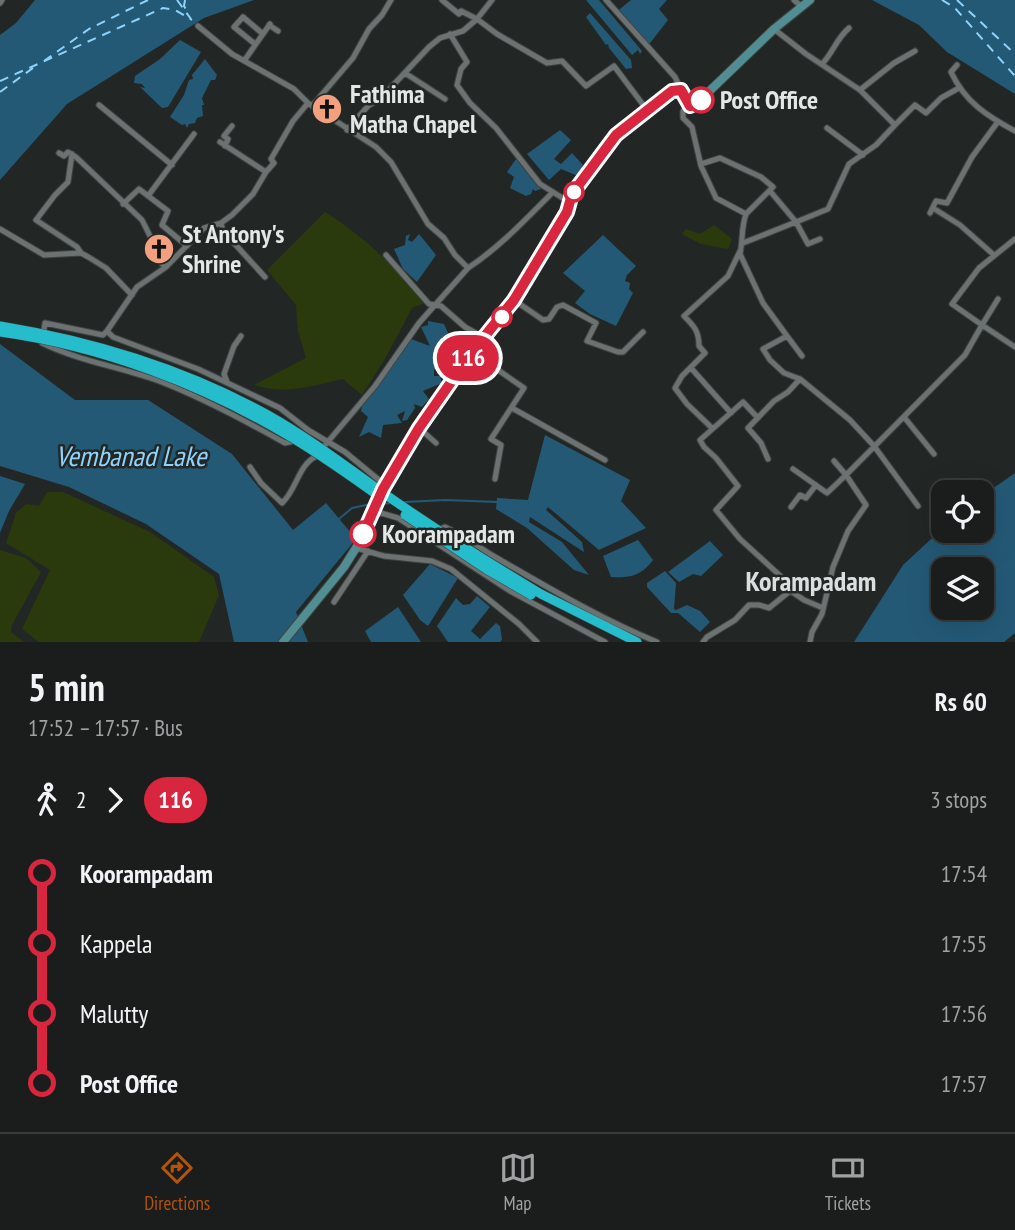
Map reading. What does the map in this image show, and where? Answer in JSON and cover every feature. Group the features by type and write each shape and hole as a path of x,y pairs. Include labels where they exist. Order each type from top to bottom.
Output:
{"highway":[{"path":"0,326 65,338 129,356 239,400 316,445 540,597 637,642"},
{"path":"0,332 59,343 126,362 234,407 291,437 440,539 622,642"}],"main road":[{"path":"283,642 317,603 356,548 384,487 419,428 483,337 514,300 567,212 572,194 616,135 672,91 681,90 690,106 696,104 774,29 797,3 810,0"}],"street":[{"path":"305,427 294,442 285,443 241,418 158,381 69,356 42,343 45,323 103,335 137,287 166,267 204,228 221,223 232,215 253,194 274,163 271,159 276,148 310,104 353,58 369,29 391,0"},
{"path":"442,0 458,14 461,11 477,19 547,63 562,61 586,86 614,66 647,110"},
{"path":"347,130 429,47 440,38 463,31 492,0"},
{"path":"606,0 675,77 681,90"},
{"path":"255,44 234,27 243,17 263,34"},
{"path":"244,61 270,24 278,31"},
{"path":"198,26 244,61 294,89 310,104 376,147 391,162 428,224 444,238 468,268"},
{"path":"822,65 832,53 840,36 849,28"},
{"path":"774,29 783,38 860,90 895,125"},
{"path":"450,34 467,62 461,69 457,85 470,103 496,128 540,184 569,202"},
{"path":"860,90 915,51"},
{"path":"957,65 951,72 959,88 986,115 1015,131"},
{"path":"405,73 445,99"},
{"path":"743,243 828,209 849,164 863,155 915,105 926,113 941,98 959,88"},
{"path":"99,105 172,164"},
{"path":"690,106 683,111 683,118 692,127 701,164 716,198 746,214"},
{"path":"994,255 960,225 932,210 936,201 947,203 972,156 997,123"},
{"path":"232,125 224,136 228,139 223,144 266,172"},
{"path":"827,128 863,155"},
{"path":"148,196 194,134"},
{"path":"59,152 64,156 68,152 72,154 142,220 155,244 150,253 166,267"},
{"path":"72,154 68,183 36,220 106,268 132,295"},
{"path":"701,164 720,158 761,177 773,187 746,214 740,235 743,243 728,276 684,316 699,334 699,346 705,353 682,376 675,388 712,428"},
{"path":"123,204 139,189 168,211 162,225 187,246"},
{"path":"770,191 796,222 808,244 820,239"},
{"path":"250,467 261,483 282,503 288,498 309,461 374,386 419,323 468,268 506,240 520,222 553,192"},
{"path":"221,223 223,231 265,277"},
{"path":"0,229 44,255 81,253"},
{"path":"1015,239 979,268 952,304 1015,347"},
{"path":"740,251 763,303 802,356"},
{"path":"386,255 424,298 435,306 440,306 465,327 483,337"},
{"path":"793,469 827,493 965,355 998,299"},
{"path":"514,300 543,320 549,319 557,307 563,305 573,309 596,323 587,341 618,352 622,352 643,332"},
{"path":"107,331 113,337 227,382 280,408 328,441 384,487"},
{"path":"87,359 98,335"},
{"path":"227,382 223,374 241,336"},
{"path":"787,336 763,349 770,360 784,373 800,379 850,420 874,446 918,506"},
{"path":"472,352 524,388 491,439 502,445 495,479"},
{"path":"691,368 731,413"},
{"path":"768,459 761,443 748,428 800,379"},
{"path":"758,418 743,402 700,440 738,486 716,510 740,539 787,582 785,587 823,608"},
{"path":"512,408 605,460"},
{"path":"904,417 934,454"},
{"path":"419,428 436,443"},
{"path":"810,642 848,531 866,505 834,461"},
{"path":"791,507 800,495 806,498 816,485"},
{"path":"372,512 392,514 510,592 604,642"},
{"path":"428,538 445,527 455,531 483,551 562,596 657,642"},
{"path":"356,548 384,556 432,561 451,569 537,642"},
{"path":"334,601 368,551"},
{"path":"703,642 735,620 749,605 769,608 790,591"}],"green space":[{"path":"325,212 379,253 425,303 412,308 362,395 343,379 288,389 254,385 306,358 298,331 296,305 267,270"},
{"path":"714,225 732,239 728,249 701,244 682,234 686,229 700,234"},
{"path":"47,492 63,492 150,532 214,577 219,595 199,642 39,642 22,629 50,570 6,543 16,513 26,504 39,506"},
{"path":"0,550 26,558 41,572 12,625 11,632 24,642 0,642"}],"water":[{"path":"35,0 254,0 204,18 67,104 0,180 0,35 16,23"},
{"path":"586,0 599,0 642,51 640,54 638,50 632,55"},
{"path":"631,0 667,0 659,9 668,20 647,47 615,13"},
{"path":"872,0 1015,0 1015,94 947,52 919,25"},
{"path":"590,13 631,60 632,68 626,69 608,44 606,45 586,17"},
{"path":"180,40 201,52 168,107 162,108 140,87 145,88 142,84 134,83 135,76 160,59"},
{"path":"205,59 217,75 215,80 211,80 202,98 203,116 187,128 185,124 182,125 170,117 184,95 189,80 193,79 192,75"},
{"path":"560,130 571,140 554,159 561,164 572,153 583,165 578,176 561,169 549,180 527,154"},
{"path":"516,159 541,189 533,189 531,194 526,196 510,188 514,177 507,172"},
{"path":"410,234 408,240 412,242 419,234 436,255 417,282 403,269 394,249 405,245 406,236"},
{"path":"603,235 636,266 625,281 630,283 629,289 633,293 616,326 590,314 575,303 585,291 563,273"},
{"path":"428,321 444,324 450,337 442,337 444,343 450,339 457,350 453,351 454,358 445,359 434,370 434,376 440,376 442,383 423,391 429,399 422,407 414,404 415,408 407,420 402,421 405,411 397,415 402,423 383,425 381,438 369,432 359,437 368,417 361,411 363,402 411,339 430,346 421,327 428,325"},
{"name":"Vembanad Lake","path":"0,344 75,400 148,400 232,454 293,530 326,503 356,539 296,612 308,642 234,642 219,574 146,524 69,487 0,466"},
{"path":"545,435 630,480 621,501 646,528 599,550 548,507 546,510 582,542 584,552 530,517 529,522 562,542 589,575 574,570 527,528 496,509 497,498 528,500"},
{"path":"1015,473 1015,633 1004,642 854,642 903,565 931,539 931,543 994,543 994,488"},
{"path":"0,476 25,484 0,533"},
{"path":"638,540 653,560 635,575 611,577 603,556"},
{"path":"710,541 723,555 701,576 693,574 679,582 668,572"},
{"path":"430,564 458,578 428,626 420,620 403,595"},
{"path":"665,571 676,583 674,609 687,605 700,611 710,622 700,632 678,613 671,613 647,587 647,583"},
{"path":"477,596 490,607 471,631 480,639 496,623 500,626 502,640 448,642 437,626 456,598 463,605 470,604"},
{"path":"398,607 421,642 371,642 365,631"}],"waterway":[{"path":"405,502 497,502"},
{"path":"380,504 392,503"},
{"path":"339,519 352,508 371,504"}],"ferry route":[{"path":"44,61 89,29 148,0"},
{"path":"177,0 191,19"},
{"path":"185,0 184,6 188,13"},
{"path":"942,0 955,8 1015,76"},
{"path":"957,0 1015,54"},
{"path":"0,81 163,8 175,10 192,20"},
{"path":"0,92 33,68"}],"bus line":[{"name":"116","path":"363,534 383,489 419,428 483,337 500,320 514,300 567,212 572,194 616,135 672,91 681,90 690,106 701,100"}],"place":[{"name":"Post Office","path":"701,100"},
{"name":"Fathima Matha Chapel","path":"327,109"},
{"name":"St Antony's Shrine","path":"159,249"},
{"name":"Koorampadam","path":"363,534"}],"district":[{"name":"Korampadam","path":"811,581"}]}
